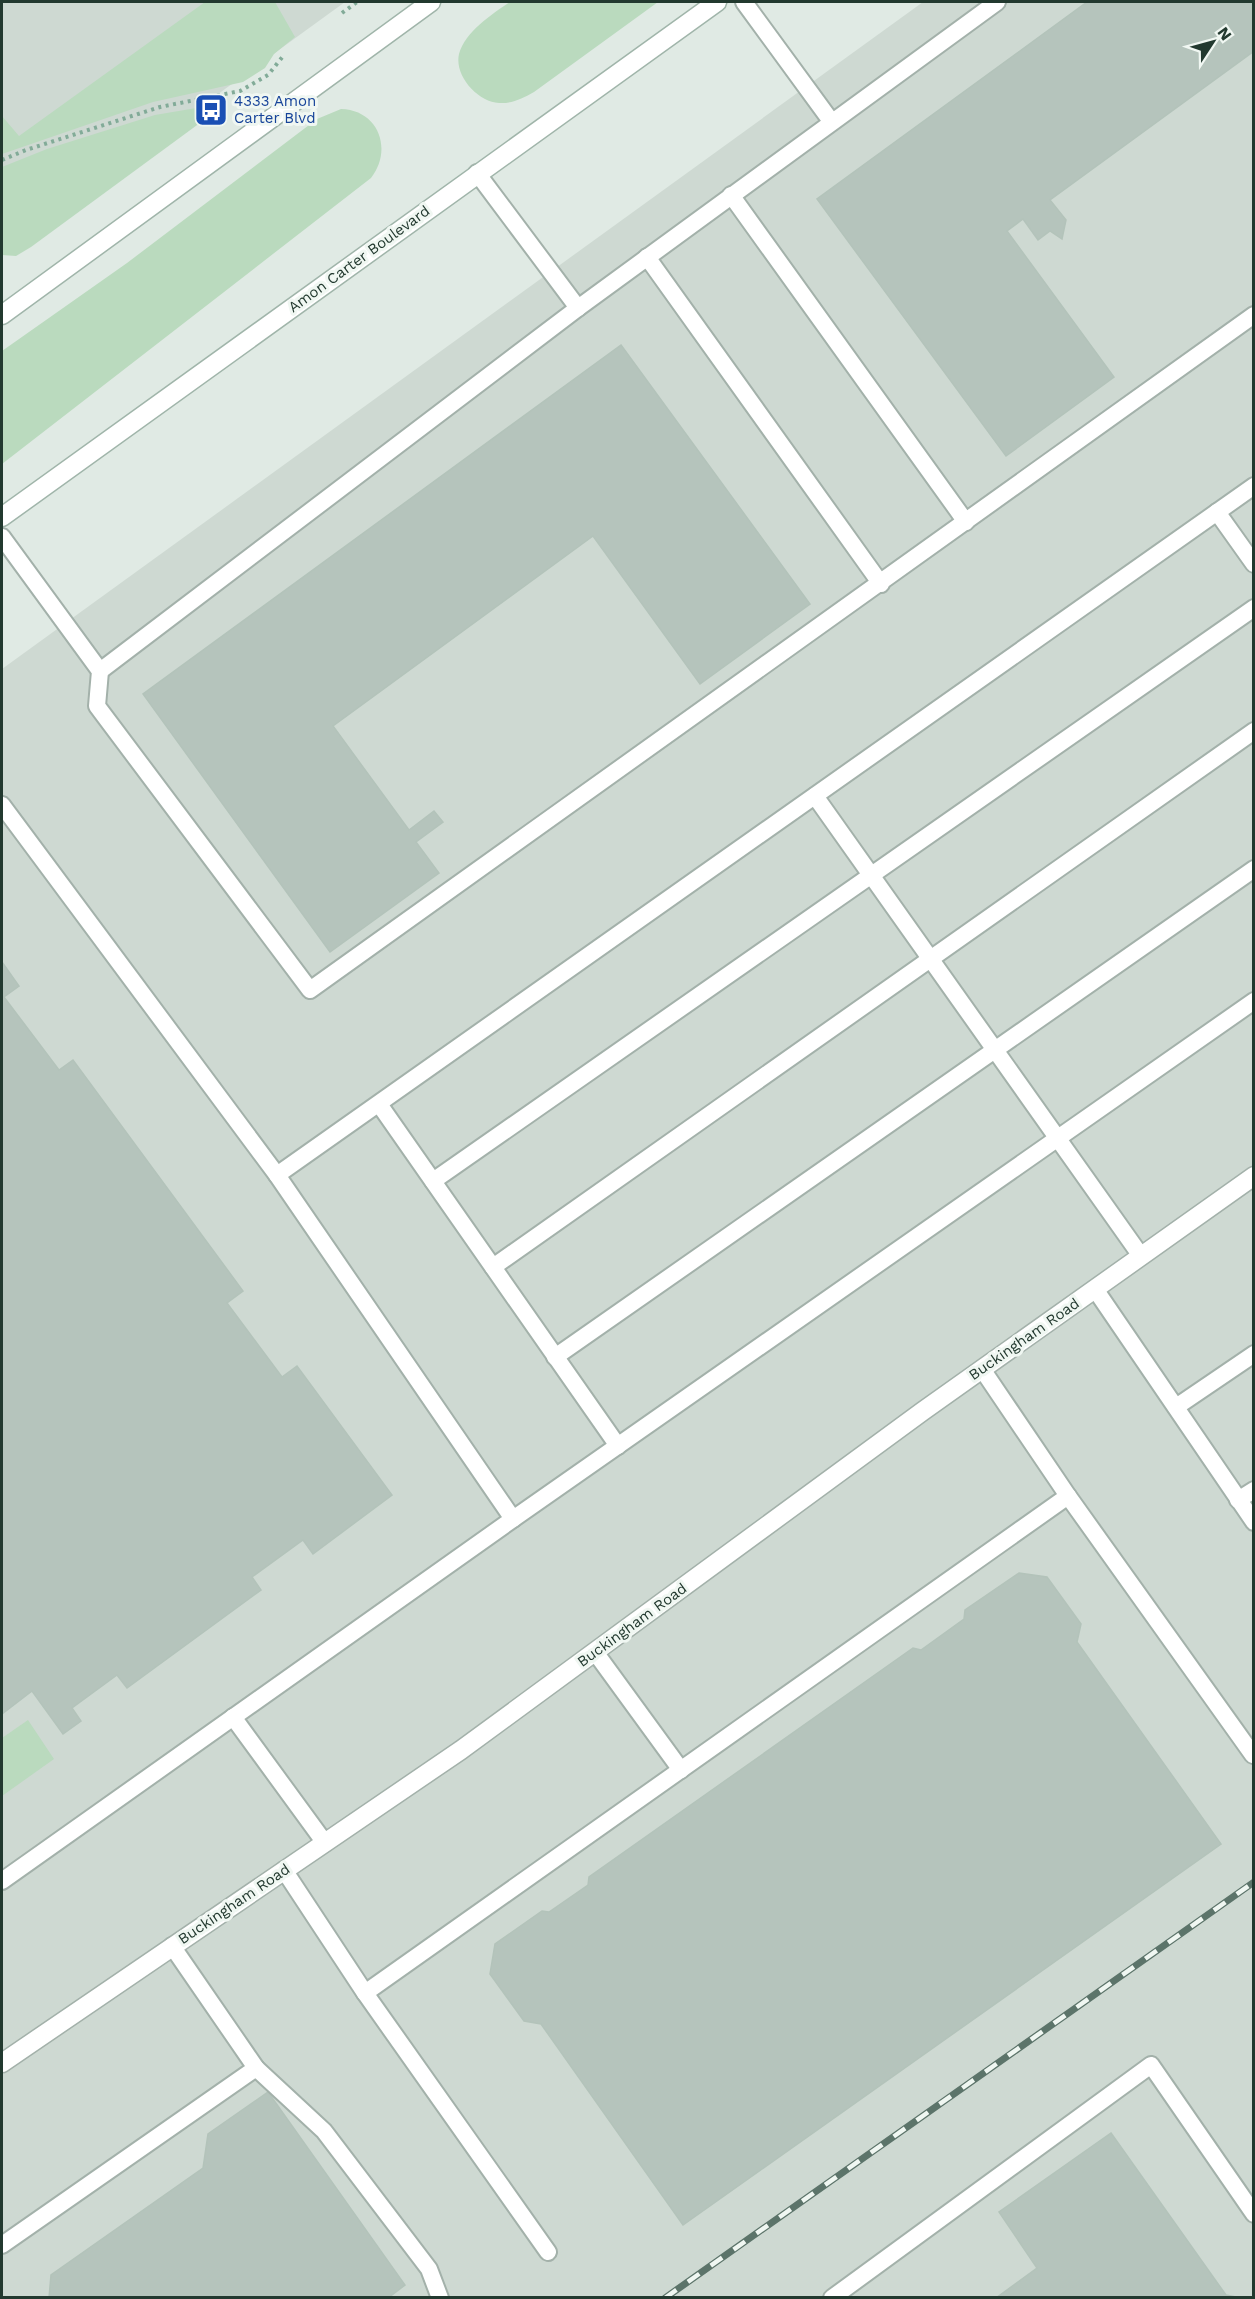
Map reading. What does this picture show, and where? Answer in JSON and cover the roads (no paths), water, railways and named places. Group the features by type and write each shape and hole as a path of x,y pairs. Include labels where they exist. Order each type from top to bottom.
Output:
{"street":[{"path":"2,315 431,2"},
{"name":"Amon Carter Boulevard","path":"2,517 717,2"},
{"name":"Buckingham Road","path":"2,2062 461,1750 982,1369 1254,1176"}],"lane":[{"path":"744,2 831,121"},
{"path":"99,671 578,308 831,121 997,2"},
{"path":"477,173 578,308"},
{"path":"731,195 966,522"},
{"path":"647,257 881,584"},
{"path":"2,537 99,671 97,706 310,990 881,584 1254,315"},
{"path":"277,1175 1254,486"},
{"path":"1217,512 1254,564"},
{"path":"433,1181 1254,608"},
{"path":"493,1267 932,960 1254,731"},
{"path":"815,796 1141,1256"},
{"path":"2,806 277,1175 513,1519"},
{"path":"555,1358 1254,869"},
{"path":"2,1881 513,1519 1254,1002"},
{"path":"379,1104 618,1446"},
{"path":"1095,1288 1254,1522"},
{"path":"1176,1407 1254,1354"},
{"path":"982,1369 1068,1496 1252,1755"},
{"path":"1238,1500 1254,1490"},
{"path":"365,1993 1068,1496"},
{"path":"595,1652 681,1770"},
{"path":"234,1717 325,1842"},
{"path":"284,1870 365,1993 548,2252"},
{"path":"172,1946 256,2068 324,2131 429,2269 440,2298"},
{"path":"832,2298 1151,2065 1254,2214"},
{"path":"2,2245 256,2068"}],"railway":[{"path":"665,2298 1254,1882"}],"place":[{"name":"4333 Amon Carter Blvd","path":"211,110"}]}
